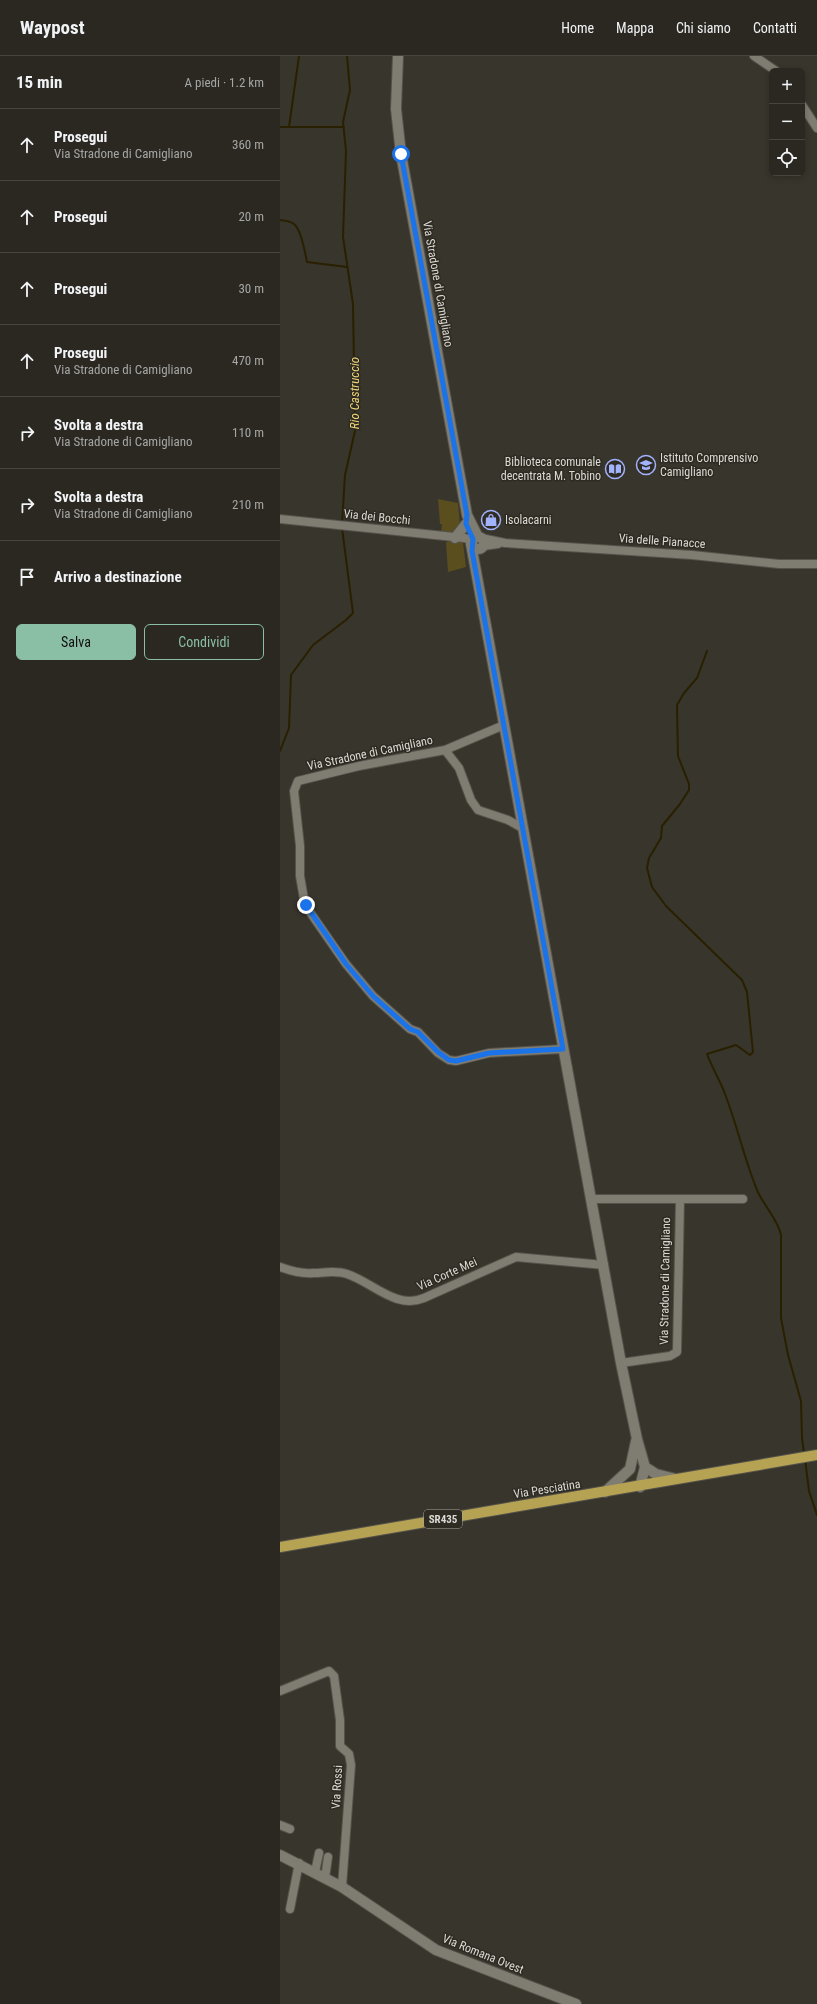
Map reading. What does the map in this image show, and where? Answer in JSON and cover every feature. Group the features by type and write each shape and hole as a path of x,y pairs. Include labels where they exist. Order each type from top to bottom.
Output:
{"main road":[{"name":"Via Pesciatina","path":"280,1547 640,1487 809,1456"}],"street":[{"name":"Via Stradone di Camigliano","path":"398,56 396,109 401,154 467,520 477,542 476,569 504,725 445,750 359,766 298,781 294,791 300,846 300,876 306,905 346,964 373,996 410,1029 418,1032 438,1052 449,1060 456,1061 489,1053 563,1049"},
{"path":"754,56 772,68"},
{"path":"805,110 817,128"},
{"name":"Via dei Bocchi","path":"280,519 455,538 477,542"},
{"path":"455,538 467,520"},
{"name":"Via delle Pianacce","path":"477,542 692,555 779,564 817,564"},
{"path":"504,725 591,1200 637,1439 645,1467 640,1487"},
{"name":"Via Stradone di Camigliano","path":"445,750 459,768 471,800 478,810 508,820 524,829"},
{"name":"Via Stradone di Camigliano","path":"591,1200 743,1199"},
{"name":"Via Stradone di Camigliano","path":"622,1363 670,1356 677,1352 680,1200"},
{"name":"Via Corte Mei","path":"280,1267 292,1271 313,1274 334,1271 348,1274 391,1297 413,1301 424,1298 516,1258 604,1265"},
{"path":"605,1492 630,1469 637,1439"},
{"path":"645,1467 656,1474 679,1480"},
{"path":"630,1469 640,1487"},
{"name":"Via Rossi","path":"280,1691 329,1671 334,1676 340,1720 340,1746 349,1754 351,1765 342,1888"},
{"path":"280,1825 290,1829"},
{"path":"315,1872 319,1853"},
{"name":"Via Romana Ovest","path":"280,1855 315,1872 342,1888 436,1950 576,2004"},
{"path":"325,1878 328,1856"},
{"path":"290,1909 298,1863"}],"shaded area":[{"path":"438,499 458,503 460,524 458,530 449,533 441,533 442,524 440,524"},
{"path":"449,540 463,542 466,567 448,572 446,543"}],"waterway":[{"path":"289,127 299,56"},
{"name":"Rio Castruccio","path":"342,524 345,475 355,431 353,304 343,237 346,151 343,122 350,90 347,56"},
{"path":"280,127 344,127"},
{"path":"280,220 292,223 300,232 307,262 347,267"},
{"name":"Rio Castruccio","path":"280,751 289,728 291,675 313,645 353,613 342,528"},
{"path":"707,651 697,678 684,693 677,705 678,756 689,784 689,790 680,804 662,826 661,838 649,858 647,868 652,887 666,906 742,980 747,992 753,1052 750,1055 736,1045 707,1054 725,1094 757,1190 777,1223 781,1235 781,1318 788,1355 801,1401 804,1453"},
{"path":"805,1459 809,1491 817,1515"}],"place":[{"name":"Istituto Comprensivo Camigliano","path":"646,465"},
{"name":"Biblioteca comunale decentrata M. Tobino","path":"615,469"},
{"name":"Isolacarni","path":"491,520"}],"route":[{"path":"306,905 321,930 346,964 373,996 410,1029 418,1032 438,1052 449,1060 456,1061 489,1053 563,1049 472,551 473,539 466,524 467,515 401,154"}]}
